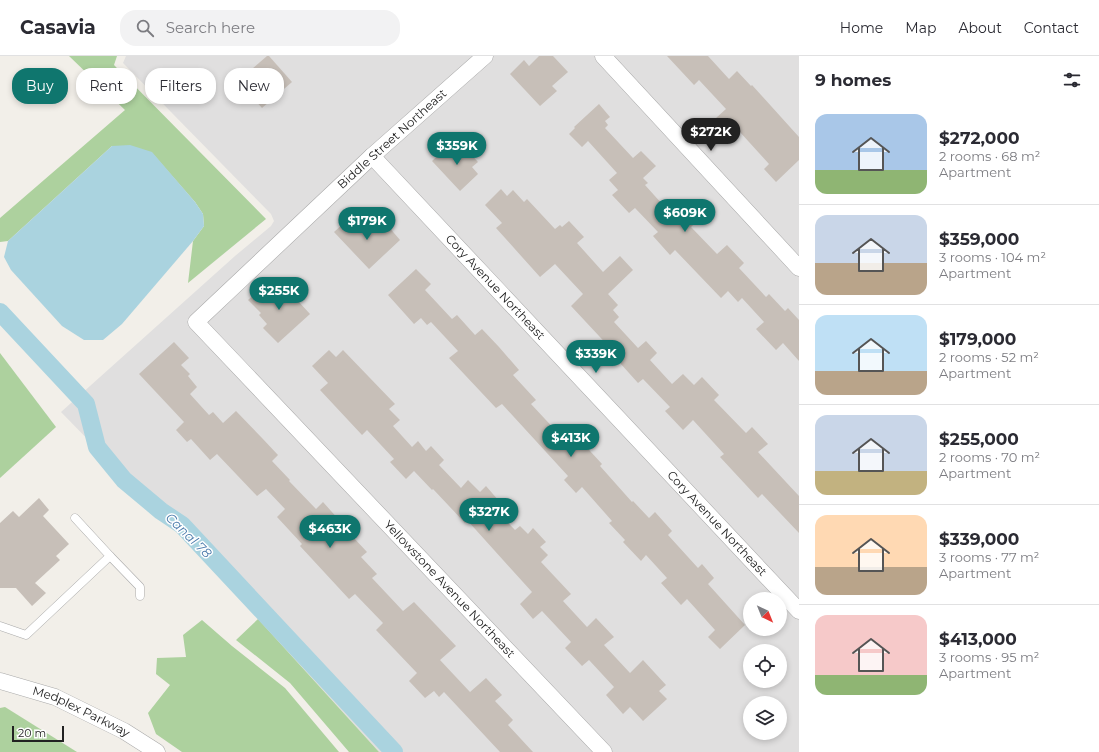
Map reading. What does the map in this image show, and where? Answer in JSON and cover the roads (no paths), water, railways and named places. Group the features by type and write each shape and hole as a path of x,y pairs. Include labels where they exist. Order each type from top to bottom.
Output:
{"street":[{"name":"Biddle Street Northeast","path":"196,322 372,156 485,56"},
{"path":"603,56 799,268"},
{"name":"Cory Avenue Northeast","path":"372,156 799,611"},
{"name":"Yellowstone Avenue Northeast","path":"196,322 604,752"},
{"name":"Medplex Parkway","path":"0,681 55,697 124,731 157,752"}],"lane":[{"path":"75,518 140,587 140,596"},
{"path":"0,626 26,635 110,556"}],"water":[{"path":"130,145 152,152 195,202 203,214 204,226 122,324 103,340 84,340 62,326 11,270 4,257 8,241 112,146"}],"waterway":[{"name":"Canal 78","path":"0,312 86,404 97,447 124,480 161,511 182,525 394,752"}]}
